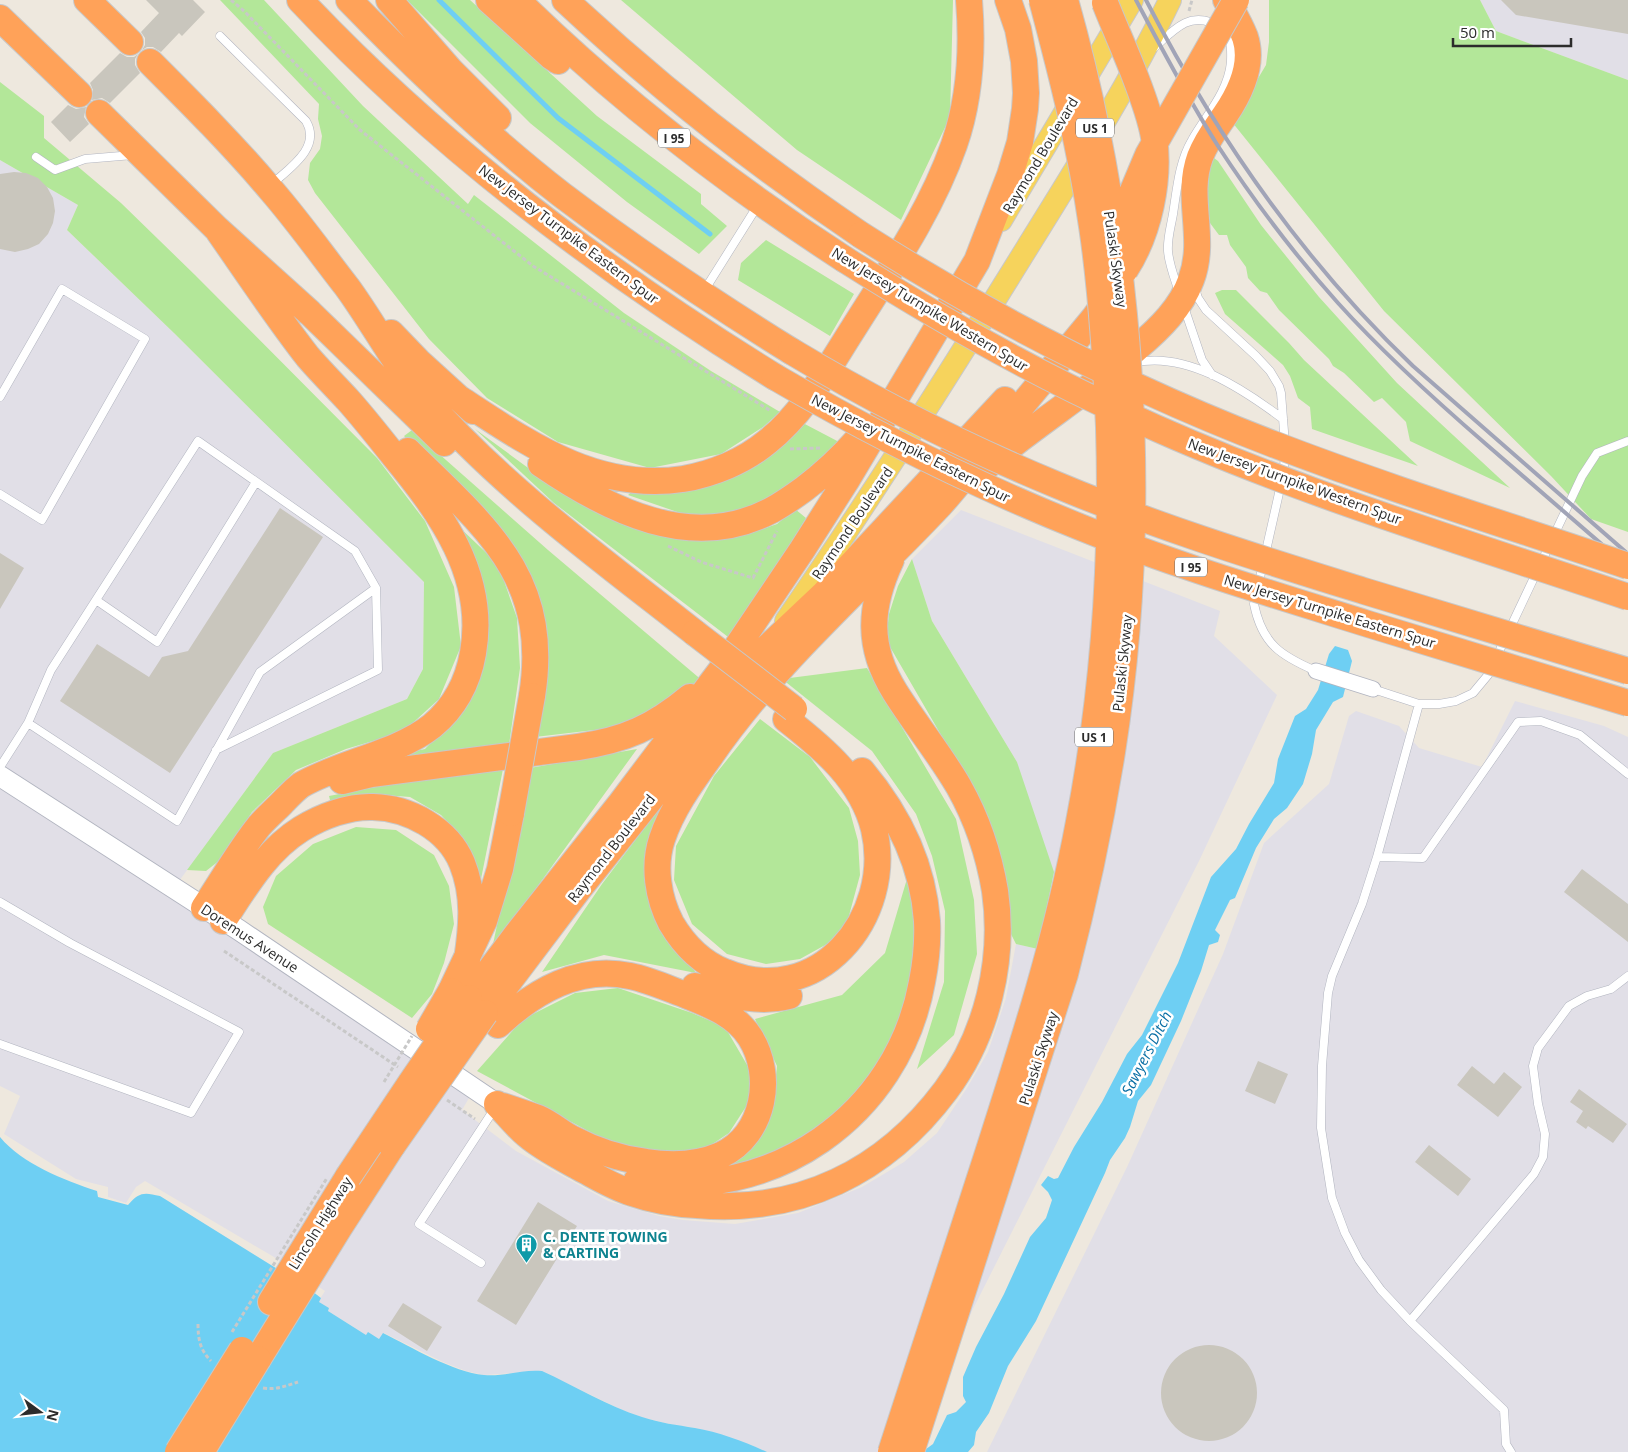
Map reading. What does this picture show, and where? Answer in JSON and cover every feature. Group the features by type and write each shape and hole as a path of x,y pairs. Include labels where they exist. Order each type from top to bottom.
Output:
{"highway":[{"name":"New Jersey Turnpike Eastern Spur","path":"300,0 397,95 466,156 583,249 641,291 775,377 858,424 967,479 1125,544 1297,602 1628,703"},
{"name":"New Jersey Turnpike Eastern Spur","path":"350,0 437,87 561,194 653,262 701,294 791,351 856,389 950,438 1057,486 1124,512 1280,565 1628,671"},
{"path":"389,0 466,88 508,128 561,194"},
{"path":"489,0 552,57 634,106"},
{"name":"New Jersey Turnpike Western Spur","path":"517,0 634,106 760,203 901,296 990,346 1058,382 1131,417 1226,458 1290,482 1628,597"},
{"name":"New Jersey Turnpike Western Spur","path":"565,0 636,65 699,117 778,177 861,234 933,280 1018,328 1077,358 1175,403 1273,444 1343,470 1628,566"},
{"path":"460,399 523,440 551,455 583,469 612,478 655,481 685,479 724,467 757,450 780,431 811,395 888,275 928,205 943,172 960,125 968,84 971,42 969,0"},
{"path":"977,262 1010,175 1020,142 1025,110 1026,77 1024,61 1018,29 1008,0"},
{"name":"Pulaski Skyway","path":"891,1452 1040,986 1079,823 1094,737 1103,652 1108,568 1110,482 1108,396 1102,314 1092,226 1078,146 1042,0"},
{"name":"Pulaski Skyway","path":"911,1452 1064,974 1092,861 1111,759 1126,635 1132,525 1130,410 1121,264 1083,66 1065,0"},
{"path":"1213,0 1241,29"},
{"path":"942,503 1027,434 1115,369 1160,327 1186,290 1198,243 1193,201 1195,175 1203,150 1232,105 1244,77 1248,52 1241,29 1226,0"},
{"path":"790,714 834,760 857,790 867,809 874,829 877,857 876,871 867,911 854,935 837,953 819,966 798,975 780,980 762,981 735,976 701,958 681,938 667,914 659,889 658,862 662,839 677,807 705,762 737,719 797,650 942,503 1094,318 1118,284 1132,193 1142,168 1158,136 1236,0"},
{"path":"768,646 824,595 928,484 1104,294 1121,264 1136,250 1148,213 1155,172 1155,148 1152,126 1144,101 1105,2"},
{"path":"97,6 130,42"},
{"path":"0,18 79,94"},
{"path":"150,62 205,116 269,187 348,289 404,374 469,447 546,516 691,638"},
{"path":"100,113 217,229 310,313 434,434 500,495 535,524 691,638 790,714 834,740 866,775 907,841 918,873 925,905 927,939 922,981 913,1019 894,1062 877,1087 852,1115 830,1134 796,1155 754,1173 725,1180 666,1184 623,1178 580,1168"},
{"path":"214,914 253,835 299,786 407,741 430,727 443,715 460,694 470,668 476,625 472,591 464,566 453,539 429,501 349,401 304,352 217,229"},
{"name":"Raymond Boulevard","path":"476,1007 517,934 660,752 722,669 802,550 977,262"},
{"path":"348,289 418,361 506,440 549,470 619,509 647,519 688,528 728,526 756,518 771,511 809,485 852,446 902,388"},
{"path":"349,401 388,432 466,508 493,538 512,566 525,594 534,626 536,655 532,696 511,813 496,886 484,922 467,960"},
{"path":"497,1104 528,1136 610,1184 633,1193 660,1200 691,1205 722,1207 756,1206 804,1195 856,1172 894,1147 918,1124 951,1083 978,1033 988,1000 995,965 998,930 995,892 987,854 967,802 949,770 888,682 879,660 874,636 874,612 882,579 895,550"},
{"name":"Raymond Boulevard","path":"476,1007 555,920 688,752 768,646"},
{"path":"274,811 321,788 355,777 592,745 632,734 664,718 722,669"},
{"path":"642,979 689,984 740,997 774,998 809,990 848,966 859,956 878,931 889,903 894,875 893,846 889,822 882,799"},
{"path":"214,914 281,843 302,828 325,817 349,810 373,807 407,814 438,831 455,850 461,861 469,885 472,913 467,960 476,1007 522,1004 557,983 592,974 606,973 630,976 713,1006 734,1020 744,1028 750,1038 761,1064 764,1078 763,1091 756,1116 742,1138 732,1148 722,1154 700,1162 674,1164 646,1162 616,1156 572,1138 540,1119 497,1104"},
{"name":"Lincoln Highway","path":"201,1452 339,1228 392,1146 476,1007"},
{"name":"Lincoln Highway","path":"178,1452 348,1177 417,1074 476,1007"}],"main road":[{"name":"Raymond Boulevard","path":"977,262 1132,0"},
{"name":"Raymond Boulevard","path":"768,646 854,521 928,408 1086,152 1136,66 1170,0"},
{"name":"Doremus Avenue","path":"0,776 214,914 497,1104"}],"street":[{"path":"1316,672 1373,689"}],"lane":[{"path":"1136,66 1171,32 1186,22 1199,20 1211,22 1222,29 1229,39 1231,63 1226,82 1219,98 1191,142 1184,159 1169,236 1168,252 1171,266 1186,290 1199,352 1212,375"},
{"path":"220,36 310,126 311,139 305,151 269,187"},
{"path":"36,157 55,170 85,159 142,155"},
{"path":"701,294 760,203"},
{"path":"0,396 62,289 145,339 42,520 0,494"},
{"path":"1186,290 1198,298 1206,310 1256,356 1276,379 1281,393 1285,444 1284,471 1254,604 1257,621 1278,651 1316,672"},
{"path":"1115,369 1140,361 1166,360 1185,364 1212,375 1257,400 1283,419"},
{"path":"0,767 28,723 51,670 198,441 355,550 376,588 378,670 216,750"},
{"path":"1373,689 1418,704 1439,704 1456,701 1473,693 1488,675 1582,476 1597,453 1628,441"},
{"path":"96,600 157,642 256,482"},
{"path":"28,723 177,820 260,672 376,588"},
{"path":"1418,704 1377,857 1362,904 1332,976 1328,993 1322,1066 1321,1128 1332,1198 1344,1233 1359,1260 1381,1290 1410,1321 1504,1410 1506,1444 1511,1452"},
{"path":"1377,857 1423,858 1518,722 1541,722 1580,735 1628,774"},
{"path":"0,902 70,943 240,1032 191,1113 0,1044"},
{"path":"1410,1321 1534,1174 1543,1157 1545,1134 1538,1104 1533,1066 1538,1048 1569,1006 1587,996 1611,989 1628,976"},
{"path":"481,1263 419,1224 497,1104"}],"path":[{"path":"231,0 244,10 360,130 533,266 789,421"},
{"path":"1188,13 1192,0"},
{"path":"757,450 852,446"}],"shaded area":[{"path":"1480,0 1628,0 1628,80 1496,31"},
{"path":"0,160 78,205 67,230 174,333 424,582 423,669 407,699 273,753 171,892 476,1086 462,1110 516,1151 608,1201 659,1216 735,1224 798,1213 862,1187 904,1162 937,1133 988,1052 1006,998 1016,944 1038,949 1017,762 932,621 912,559 961,510 1220,611 1214,636 1277,695 1199,861 972,1311 930,1415 904,1452 767,1452 751,1445 696,1428 644,1418 622,1410 541,1371 484,1375 466,1371 443,1362 384,1333 379,1339 368,1333 366,1335 328,1311 329,1308 318,1302 325,1291 274,1257 145,1181 136,1187 126,1203 108,1197 108,1187 76,1179 4,1134 20,1096 0,1086"},
{"path":"1515,701 1604,726 1628,737 1628,1452 987,1452 1128,1165 1223,954 1264,843 1329,784 1349,716 1356,711 1399,726 1419,748 1482,767"}],"green space":[{"path":"220,0 264,0 363,106 468,204 474,195 624,313 711,371 780,412 763,427 721,454 650,468 558,442 487,398 429,339 315,193 308,180 310,163 320,149 322,136 318,119 319,104"},
{"path":"407,0 470,0 597,116 701,194 701,204 727,226 699,254 627,202 530,123"},
{"path":"621,0 953,0 950,117 901,220 797,150"},
{"path":"1269,0 1480,0 1496,31 1628,80 1628,532 1591,519 1551,476 1384,311 1232,122 1266,65 1269,42"},
{"path":"0,82 44,116 44,138 121,203 377,458 425,521 454,587 461,646 439,699 403,732 346,749 296,770 252,812 220,860 206,871 187,870 273,753 407,699 423,669 424,582 174,333 67,230 78,205 0,160"},
{"path":"1210,155 1218,161 1261,225 1319,297 1397,383 1510,488 1410,441 1406,422 1382,398 1374,402 1344,373 1333,366 1329,359 1279,310 1267,293 1260,291 1248,278 1246,267 1230,245 1227,235 1219,235 1210,223 1207,203"},
{"path":"766,240 854,294 830,336 738,280 741,263"},
{"path":"1222,290 1236,290 1304,360 1418,466 1312,429 1310,407 1298,398 1290,376 1283,365 1225,314 1215,293"},
{"path":"801,422 841,443 810,473 768,499 729,515 689,516 628,495 635,489"},
{"path":"475,429 568,497 661,535 695,541 748,534 777,524 795,509 806,518 732,640 554,503"},
{"path":"412,430 548,550 704,682 620,727 535,737 522,567 404,436"},
{"path":"457,525 498,564 517,618 520,668 509,745 391,764 383,758 425,749 462,710 483,657"},
{"path":"912,559 932,621 1017,762 1054,872 1038,949 1016,944 1010,932 1005,871 988,816 886,640 889,614 898,586"},
{"path":"867,668 956,819 974,900 977,954 954,1035 917,1069 944,982 945,911 932,856 916,814 872,751 782,679"},
{"path":"760,719 810,757 849,808 858,841 860,875 847,923 827,944 800,959 766,964 727,954 692,924 674,880 676,846 714,776"},
{"path":"637,749 492,949 530,768"},
{"path":"503,769 480,884 466,842 441,815 410,797 371,794 331,804 329,796 391,784"},
{"path":"671,793 663,926 696,973 604,955 542,972 602,884"},
{"path":"356,827 396,830 434,855 449,886 454,924 444,963 432,994 412,1018 268,924 263,907 276,876 313,844"},
{"path":"909,872 917,932 915,989 889,1053 837,1120 771,1159 731,1166 753,1146 773,1105 777,1066 755,1019 842,995 885,953"},
{"path":"618,988 692,1013 725,1027 750,1070 749,1102 729,1133 702,1151 671,1157 603,1139 477,1071 523,1019 575,993"}],"water":[{"name":"Sawyers Ditch","path":"1335,646 1348,650 1352,661 1343,697 1333,702 1316,730 1312,754 1303,784 1287,808 1274,819 1256,848 1235,898 1230,900 1215,930 1220,935 1218,942 1209,945 1181,1021 1151,1085 1138,1101 1125,1138 1110,1160 1036,1321 1008,1366 989,1413 976,1432 974,1445 968,1452 922,1452 933,1444 947,1415 956,1412 966,1402 963,1396 963,1377 976,1347 1004,1294 1030,1237 1046,1218 1052,1200 1048,1192 1041,1185 1048,1176 1054,1179 1058,1178 1127,1054 1142,1035 1178,963 1211,877 1236,849 1274,783 1278,759 1295,716 1306,709 1318,690 1329,654"},
{"path":"0,1137 9,1147 32,1163 71,1182 97,1191 98,1197 128,1205 142,1194 160,1196 308,1288 321,1298 319,1302 329,1308 328,1311 366,1335 368,1332 379,1339 383,1333 432,1358 472,1373 498,1375 542,1371 604,1402 642,1417 713,1432 767,1452 0,1452"}],"building":[{"path":"146,0 193,0 205,12 182,36 179,33 161,52 153,47 147,47 142,50 145,45 145,38 141,32 159,13"},
{"path":"1501,0 1628,0 1628,34 1516,15"},
{"path":"120,53 127,57 134,57 138,54 135,59 135,65 140,73 110,103 102,98 92,100 93,90 90,83"},
{"path":"68,105 76,109 86,107 84,117 89,124 70,142 51,122"},
{"path":"26,173 38,178 47,187 53,198 55,211 53,223 48,234 39,244 15,252 0,249 0,174"},
{"path":"280,508 323,537 170,773 60,701 97,644 149,677 162,657 188,651"},
{"path":"0,553 24,568 0,609"},
{"path":"1582,869 1628,904 1628,942 1564,892"},
{"path":"1258,1061 1288,1074 1275,1104 1245,1091"},
{"path":"1472,1066 1494,1084 1504,1072 1522,1087 1498,1117 1457,1085"},
{"path":"1579,1089 1627,1124 1613,1143 1588,1126 1586,1129 1576,1122 1583,1111 1570,1102"},
{"path":"1429,1145 1471,1179 1458,1196 1415,1162"},
{"name":"C. DENTE TOWING & CARTING","path":"538,1202 577,1226 516,1325 477,1301"},
{"path":"403,1303 442,1327 427,1351 388,1326"},
{"path":"1209,1345 1227,1349 1243,1359 1253,1375 1257,1393 1253,1411 1243,1427 1227,1437 1209,1441 1191,1437 1175,1427 1165,1411 1161,1393 1165,1375 1175,1359 1191,1349"}],"waterway":[{"path":"439,0 558,118 710,234"}],"railway":[{"path":"1136,0 1218,146 1275,227 1338,303 1429,394 1628,567"},
{"path":"1146,0 1201,99 1232,147 1298,239 1335,283 1373,326 1413,366 1628,554"}],"place":[{"name":"C. DENTE TOWING & CARTING","path":"527,1263"}]}
